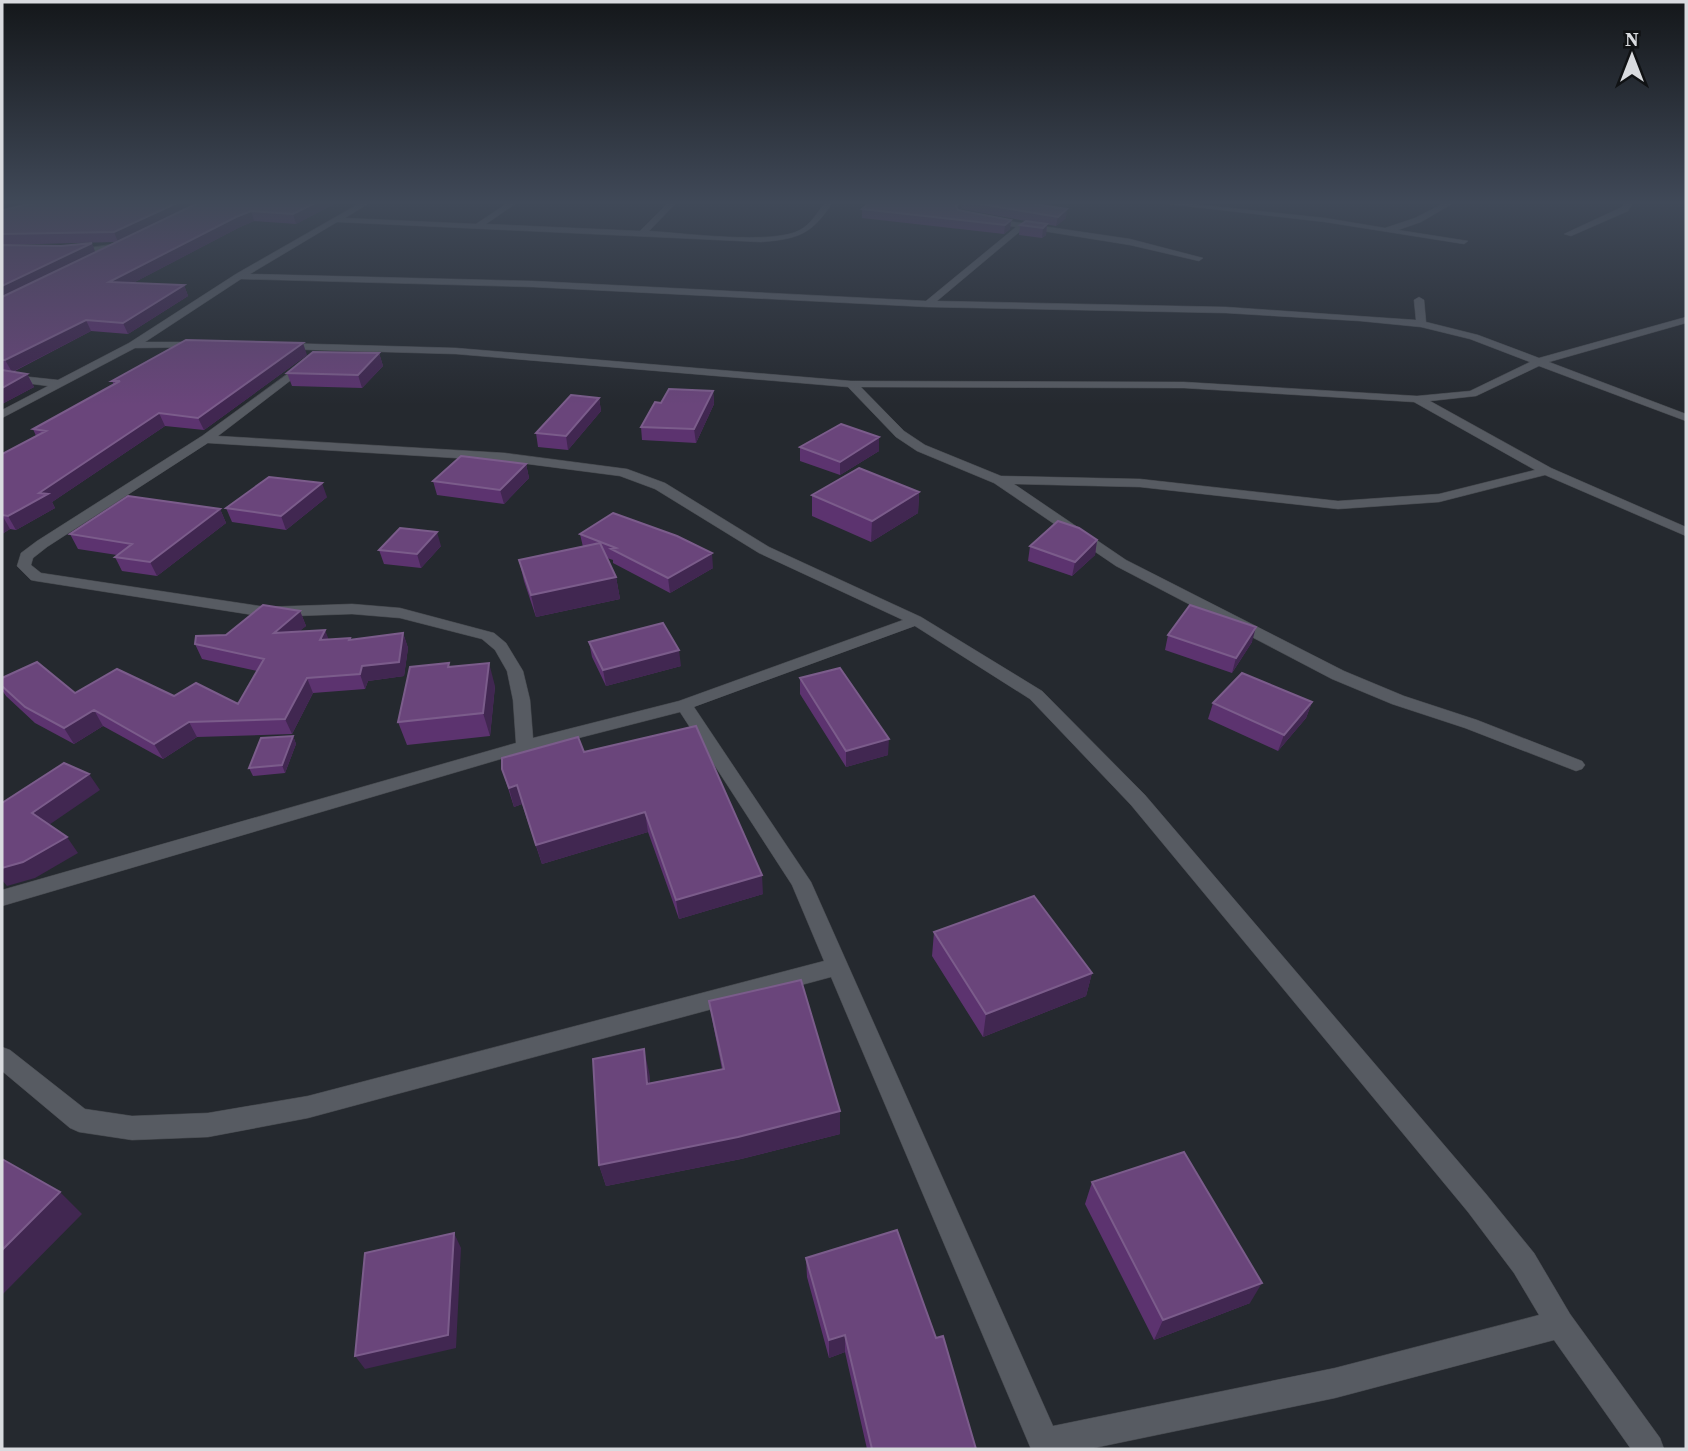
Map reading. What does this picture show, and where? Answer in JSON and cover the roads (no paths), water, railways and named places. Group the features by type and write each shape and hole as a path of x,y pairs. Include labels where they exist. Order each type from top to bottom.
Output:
{"street":[{"path":"2,415 133,345 250,270"},
{"path":"928,304 969,270"},
{"path":"239,276 533,284 928,304 1226,310 1421,324 1474,337 1540,360 1686,418"},
{"path":"1419,300 1421,324"},
{"path":"273,346 456,351 851,384 1184,386 1417,399 1472,394 1540,360 1686,320"},
{"path":"1660,328 1686,336"},
{"path":"133,345 217,345"},
{"path":"329,346 206,439 42,544 26,556 24,566 36,577 198,603 266,612 352,609 400,613 488,636 501,644 513,660 525,746"},
{"path":"2,377 61,384"},
{"path":"851,384 900,434 921,448 999,480 1121,563 1338,675 1398,700 1471,724 1576,765"},
{"path":"1417,399 1546,471 1686,532"},
{"path":"206,439 505,457 622,472 660,486 764,550 916,620 1036,695 1139,800 1477,1203 1524,1263 1560,1324 1649,1449"},
{"path":"999,480 1140,483 1220,489 1338,505 1450,496 1546,471"},
{"path":"2,898 525,746 684,705 916,620"},
{"path":"684,705 801,882 1046,1446 1335,1383 1560,1324"},
{"path":"2,1057 79,1120 132,1128 208,1125 308,1107 838,966"}]}
